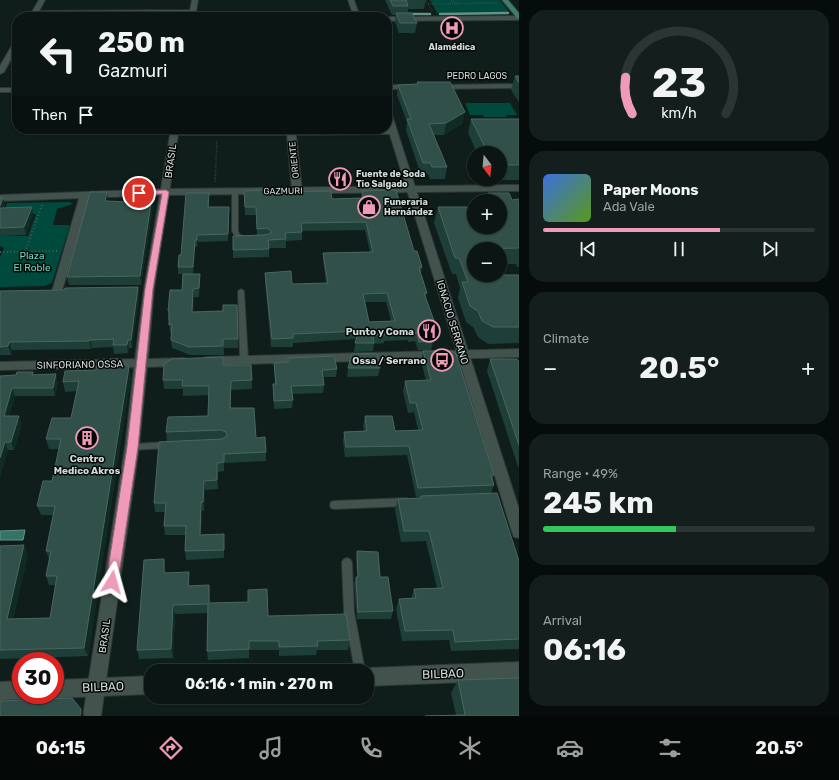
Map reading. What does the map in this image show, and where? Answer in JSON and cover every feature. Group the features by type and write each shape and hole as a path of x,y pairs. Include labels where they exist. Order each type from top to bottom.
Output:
{"main road":[{"path":"504,2 519,17"}],"street":[{"path":"35,12 42,0"},
{"path":"192,12 195,0"},
{"path":"351,0 355,12"},
{"path":"392,19 519,17"},
{"path":"0,72 12,51"},
{"path":"0,58 8,58"},
{"name":"PEDRO LAGOS","path":"392,87 519,86"},
{"path":"0,90 12,90"},
{"name":"IGNACIO SERRANO","path":"392,129 463,354 504,499 519,532"},
{"name":"BRASIL","path":"92,716 132,447 142,363 145,289 166,192 175,134"},
{"name":"ORIENTE","path":"292,134 297,191"},
{"name":"GAZMURI","path":"0,198 166,192 519,188"},
{"path":"43,291 61,291 69,251 85,195"},
{"name":"SINFORIANO OSSA","path":"0,366 519,353"},
{"name":"BILBAO","path":"374,677 519,671"},
{"name":"BILBAO","path":"64,689 144,685"},
{"path":"0,691 12,690"}],"lane":[{"path":"235,192 235,231 237,235 242,238 252,240"},
{"path":"241,291 244,360"},
{"path":"132,447 176,445"},
{"path":"334,505 413,502"},
{"path":"346,562 349,612 359,664"}],"path":[{"path":"451,0 457,4"},
{"path":"428,4 504,2"},
{"path":"214,192 217,134"},
{"path":"25,252 46,196"},
{"path":"0,252 69,251"}],"green space":[{"path":"430,0 500,0 509,12 437,13"},
{"path":"465,103 510,103 517,115 506,115 507,117 484,117 483,115 470,115"},
{"name":"Plaza El Roble","path":"70,202 73,204 57,209 53,225 70,225 52,283 45,286 0,287 0,257 4,248 0,246 0,236 28,236 36,214 4,214 7,203"}],"shaded area":[{"path":"25,530 23,540 0,540 0,531"}],"building":[{"path":"390,0 406,0 408,6 393,6"},
{"path":"396,13 412,13 417,23 400,23"},
{"path":"515,76 519,76 519,83"},
{"path":"417,82 450,82 465,112 446,123 429,124 447,167 432,167 430,163 423,163 407,119 411,119 398,85 418,84"},
{"path":"471,119 519,119 519,165 507,165 507,146 484,146"},
{"path":"134,190 153,190 140,276 67,277 90,192 107,192 105,201 131,202"},
{"path":"396,190 414,251 417,251 422,267 419,268 427,293 424,293 437,329 433,341 419,342 417,333 410,332 373,335 374,343 355,343 359,331 293,334 293,338 272,339 265,273 291,271 292,284 328,283 323,253 373,252 366,222 301,223 302,232 285,233 286,239 268,240 269,249 233,250 233,236 264,235 272,232 267,228 257,229 256,207 245,207 244,191 331,191 332,199 363,198 362,191","holes":["387,293 395,321 369,322 363,294"]},
{"path":"186,193 209,193 208,207 229,207 228,234 197,235 197,240 195,240 193,267 178,267 179,255 181,255"},
{"path":"509,193 512,200 519,199 519,248 507,248 507,242 467,242 467,279 459,258 455,258 438,207 467,207 467,234 507,234 507,194 488,194"},
{"path":"0,198 3,198 0,206"},
{"path":"32,207 24,227 0,228 0,208"},
{"path":"183,274 200,274 199,288 193,289 192,312 223,311 223,305 237,305 238,339 223,339 223,346 189,347 171,340 172,324 169,325 168,311 170,290 182,290"},
{"path":"507,275 519,275 519,327 493,327 482,321 478,311 470,306 462,282 507,282"},
{"path":"138,287 131,340 128,340 127,345 113,345 114,339 89,341 9,342 8,346 0,347 0,291"},
{"path":"423,351 451,351 456,354 494,475 491,475 494,485 418,488 409,446 346,447 344,432 367,431 365,416 392,416 395,431 423,430 416,403 410,403 405,381 431,380"},
{"path":"352,354 377,354 380,368 348,368"},
{"path":"334,356 337,369 322,370 324,385 291,386 293,400 274,401 273,384 276,384 274,363 288,362 288,358"},
{"path":"223,357 223,365 251,365 252,380 231,381 230,408 254,408 256,438 265,437 266,452 224,454 224,462 217,463 217,480 204,481 203,502 201,502 200,535 224,534 224,550 185,551 186,526 164,526 166,503 154,503 159,442 222,439 227,436 226,432 221,430 166,432 168,417 208,416 209,386 182,386 183,380 163,380 164,364 172,359"},
{"path":"110,359 118,359 129,367 84,648 0,650 0,546 24,545 7,619 50,618 57,576 46,576 51,551 46,551 55,506 37,506 43,481 52,481 61,439 46,439 52,418 71,418 79,381 63,382 65,371 96,370 97,365 109,365"},
{"path":"490,359 517,359 519,361 519,445"},
{"path":"17,372 33,372 32,375 56,374 53,388 12,388 4,416 19,416 11,442 5,442 0,458 0,376 16,375"},
{"path":"497,493 519,561 519,639 455,642 453,630 405,631 399,599 416,598 414,589 443,588 429,531 404,531 398,499 421,498 421,496"},
{"path":"357,551 378,552 380,577 388,577 393,611 358,612 356,577 358,577"},
{"path":"164,559 164,573 189,572 188,586 209,585 209,603 248,602 248,590 267,589 268,616 346,614 350,640 317,641 318,646 279,647 279,641 249,641 249,649 207,651 208,604 173,605 171,649 137,650 144,560"},
{"path":"519,678 519,716 425,716 465,715 458,680"},
{"path":"64,698 72,698 81,709 80,716 0,716 0,701 12,700 12,704 64,704"}],"waterway":[{"path":"440,14 508,13"},
{"path":"407,14 430,14"}],"place":[{"name":"Alamédica","path":"452,28"},
{"name":"Fuente de Soda Tio Salgado","path":"340,179"},
{"name":"Funeraria Hernández","path":"369,207"},
{"name":"Punto y Coma","path":"429,331"},
{"name":"Ossa / Serrano","path":"442,360"},
{"name":"Centro Medico Akros","path":"87,438"}],"route":[{"path":"112,582 132,447 149,289 166,192 139,193"}]}
